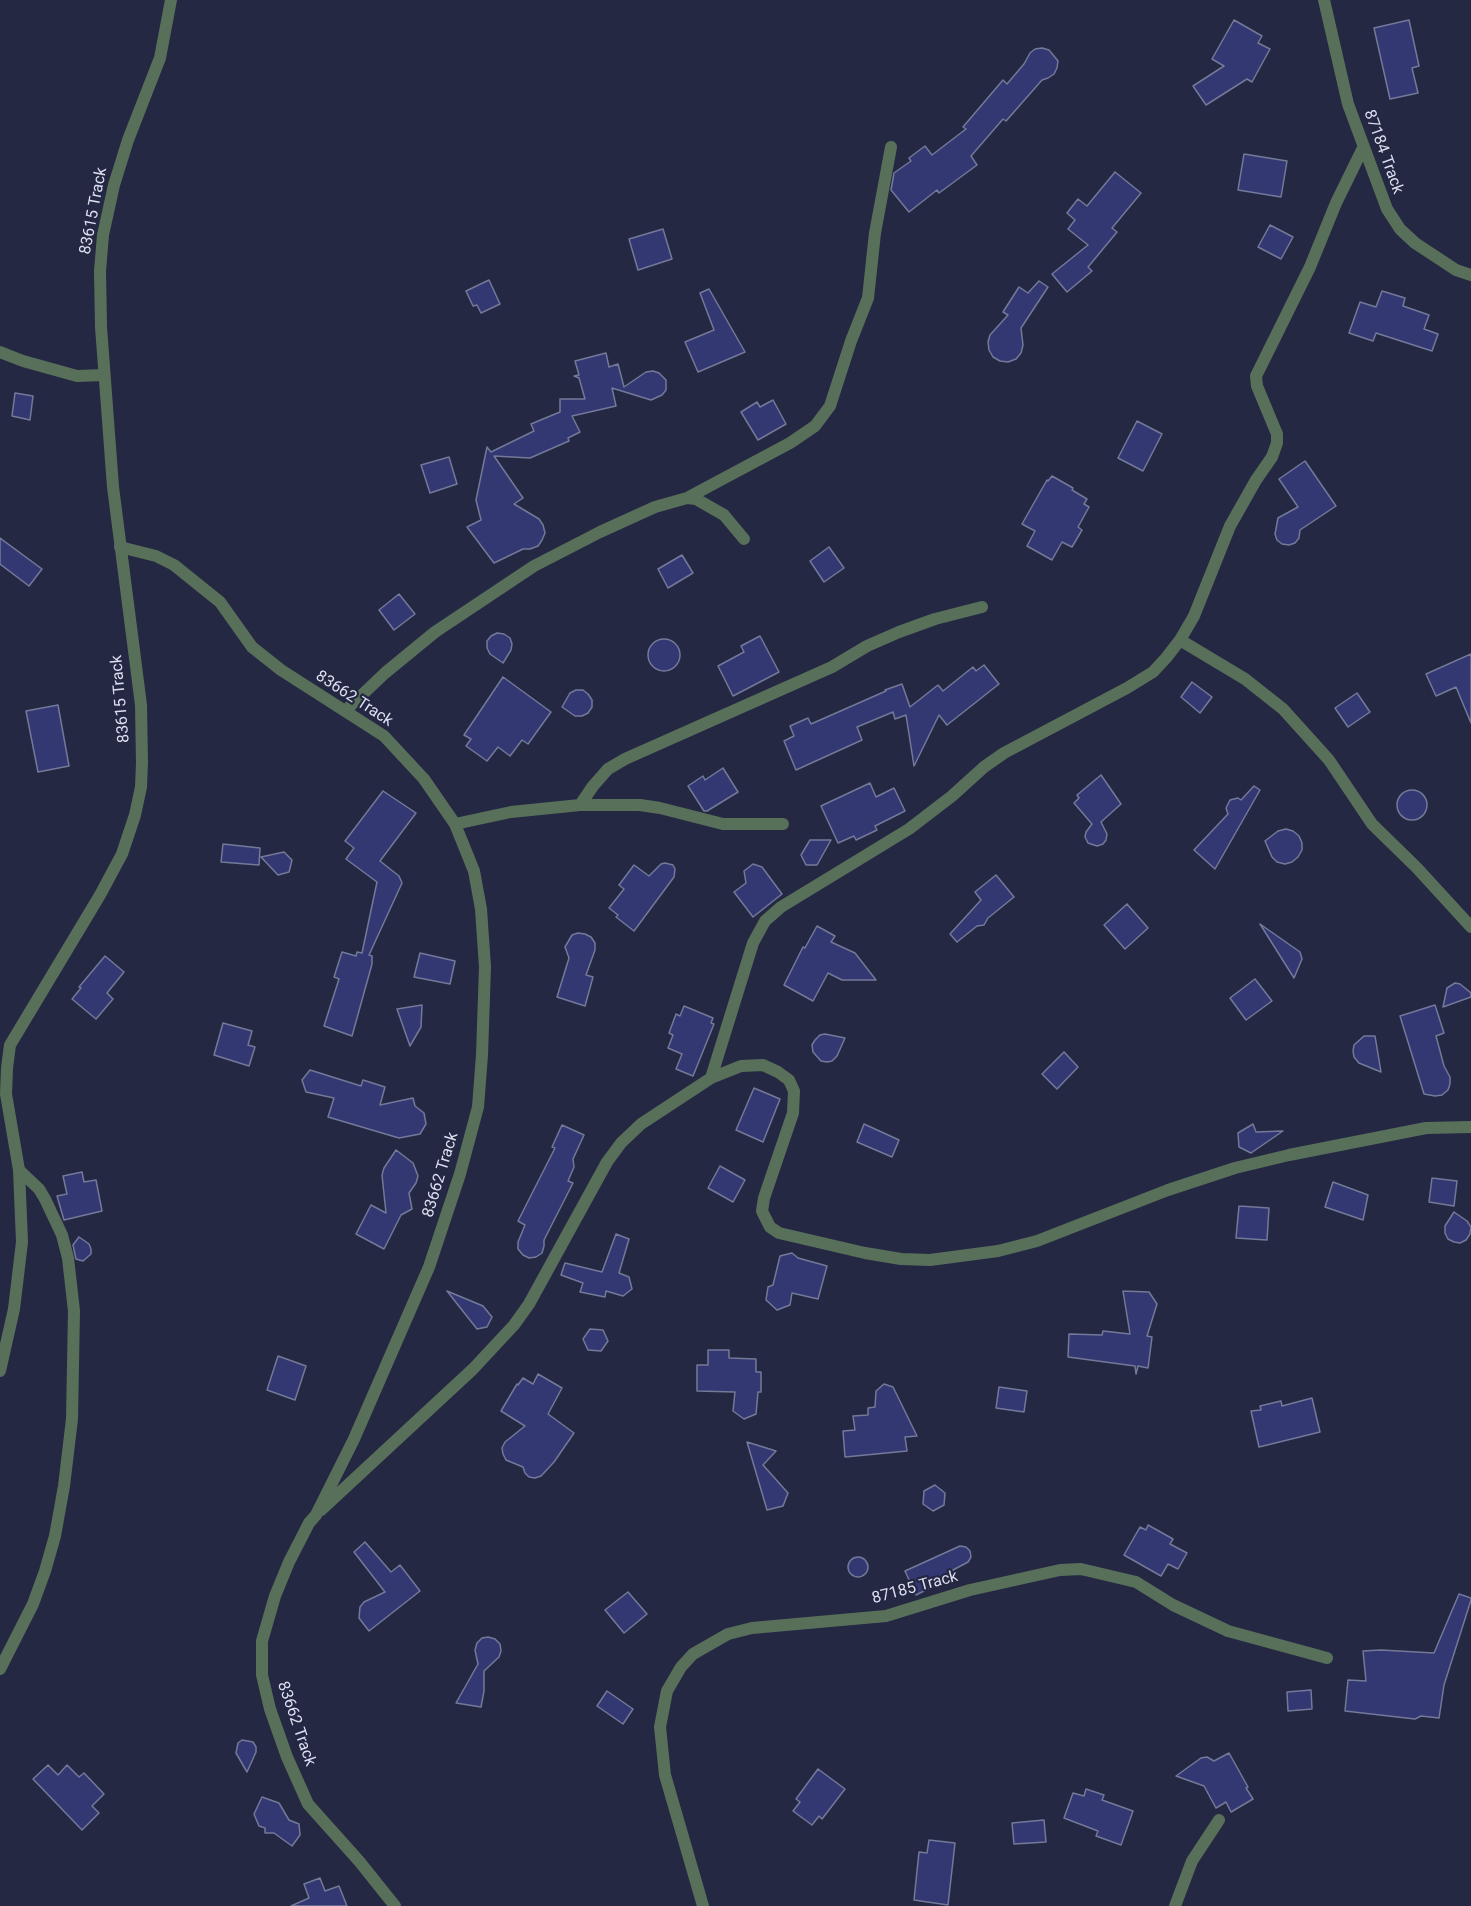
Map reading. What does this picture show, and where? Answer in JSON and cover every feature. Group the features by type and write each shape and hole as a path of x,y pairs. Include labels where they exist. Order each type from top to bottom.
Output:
{"street":[{"name":"83615 Track","path":"0,1371 14,1309 22,1242 19,1170 6,1094 5,1045 100,895 122,854 135,815 141,787 141,705 113,488 104,375 100,271 103,235 114,185 128,140 160,58 171,0"},
{"name":"87184 Track","path":"1324,0 1348,104 1387,209 1400,229 1433,256 1456,270 1471,275"},
{"path":"345,711 435,632 534,566 646,511 687,498 790,443 815,426 830,406 868,298 881,194 891,147"},
{"path":"711,1078 753,944 765,921 781,907 909,829 952,796 984,766 1004,753 1153,672 1180,640 1194,616 1230,526 1274,450 1278,434 1257,386 1256,376 1292,306 1336,203 1363,148"},
{"path":"0,351 23,361 77,376 104,375"},
{"path":"687,498 696,499 724,515 744,539"},
{"name":"83662 Track","path":"120,547 156,556 174,565 220,602 252,647 281,670 384,736 424,779 455,824 474,871 481,909 485,967 478,1107 460,1174 429,1267 354,1439 316,1515 309,1523 289,1562 275,1596 262,1641 262,1675 270,1709 287,1758 308,1804 359,1860 395,1906"},
{"path":"580,805 608,769 625,759 832,667 867,646 899,632 935,619 982,607"},
{"path":"1180,640 1245,679 1283,709 1329,760 1372,824 1471,927"},
{"path":"455,824 511,812 580,805 640,805 723,824 783,824"},
{"path":"316,1515 465,1377 514,1325 530,1304 607,1162 621,1143 640,1124 711,1078 741,1066 763,1065 778,1072 789,1080 794,1091 793,1113 764,1198 762,1211 770,1227 779,1233 901,1259 940,1259 998,1251 1037,1241 1168,1190 1235,1168 1426,1128 1471,1127"},
{"path":"0,1669 33,1604 45,1571 55,1536 64,1486 72,1419 74,1311 68,1258 62,1234 45,1199 39,1189 19,1170"},
{"name":"87185 Track","path":"703,1906 665,1775 660,1727 667,1691 681,1667 693,1654 728,1634 752,1628 886,1616 970,1590 1060,1570 1081,1569 1136,1582 1173,1605 1228,1631 1326,1658"},
{"path":"1175,1906 1192,1860 1219,1820"}],"building":[{"path":"1234,20 1262,36 1258,43 1270,49 1252,82 1247,79 1206,105 1193,86 1224,66 1212,59"},
{"path":"1409,20 1419,66 1412,68 1418,93 1390,99 1374,28"},
{"path":"1042,48 1049,50 1058,61 1054,74 1042,80 1006,121 1003,119 971,156 977,165 939,193 937,190 909,212 891,190 894,173 911,161 909,158 925,146 932,155 966,129 963,127 1003,80 1007,84 1030,53"},
{"path":"1244,154 1287,161 1281,197 1238,190"},
{"path":"1115,172 1141,193 1112,228 1117,232 1088,267 1092,271 1067,292 1052,274 1088,245 1068,229 1075,220 1067,213 1078,199 1087,206"},
{"path":"1270,225 1293,237 1281,259 1258,247"},
{"path":"663,229 672,259 638,270 629,239"},
{"path":"489,280 500,304 481,313 477,305 473,306 466,291"},
{"path":"1039,281 1048,287 1021,328 1023,345 1021,353 1016,359 1008,362 1000,361 993,357 989,350 990,335 1008,315 1003,312 1019,287 1028,293"},
{"path":"709,289 745,352 698,372 685,342 714,330 700,293"},
{"path":"1382,291 1405,298 1403,306 1429,315 1424,329 1438,334 1432,351 1376,333 1373,341 1349,333 1360,302 1376,307"},
{"path":"606,353 609,367 618,364 624,387 646,372 653,371 666,380 666,390 662,395 651,400 612,388 616,406 572,416 580,432 568,438 569,441 530,458 494,456 523,498 514,504 539,519 545,533 538,546 523,549 494,563 467,527 481,520 476,500 487,447 491,452 534,431 531,424 560,412 560,399 585,399 579,378 574,376 579,375 575,361"},
{"path":"15,393 33,396 30,420 12,416"},
{"path":"773,400 786,424 758,440 741,412 757,402 760,407"},
{"path":"1137,421 1162,434 1143,471 1118,458"},
{"path":"449,457 457,484 430,493 421,465"},
{"path":"1305,461 1336,506 1300,530 1299,538 1295,543 1282,544 1277,540 1275,534 1278,518 1298,507 1279,479"},
{"path":"1052,476 1087,499 1084,504 1089,507 1078,527 1082,530 1072,547 1062,542 1052,560 1027,546 1035,531 1022,524 1047,480"},
{"path":"0,538 42,569 29,586 0,564"},
{"path":"829,547 844,568 824,582 810,561"},
{"path":"682,555 693,573 668,588 658,569"},
{"path":"399,594 415,614 394,630 379,610"},
{"path":"497,633 510,638 512,644 503,663 490,654 487,648 487,641"},
{"path":"760,636 779,672 733,696 718,666 744,652 741,646"},
{"path":"664,639 675,644 680,655 675,666 664,671 653,666 648,655 653,644"},
{"path":"1471,654 1471,723 1456,687 1436,696 1426,674"},
{"path":"984,665 999,684 947,725 939,715 914,766 906,715 895,719 893,712 857,727 862,740 796,770 784,741 794,736 790,726 808,718 811,724 902,684 910,707 938,685 943,691 973,667 976,671"},
{"path":"503,677 551,712 528,744 522,740 510,756 498,747 487,761 466,746 471,739 464,735"},
{"path":"1192,682 1212,697 1200,713 1181,697"},
{"path":"583,690 592,700 592,707 582,716 575,716 562,707 570,693"},
{"path":"1357,693 1370,712 1348,727 1335,708"},
{"path":"58,705 69,766 38,772 26,711"},
{"path":"723,768 738,792 704,811 688,786 703,776 705,780"},
{"path":"1101,775 1121,804 1101,822 1107,834 1106,840 1097,846 1088,843 1085,837 1086,832 1092,824 1074,803 1079,798 1077,795"},
{"path":"870,783 876,797 894,788 905,811 875,826 877,830 856,840 854,836 838,843 821,806"},
{"path":"1254,786 1260,790 1215,869 1194,850 1228,814 1226,808 1230,800 1238,798 1241,800"},
{"path":"1412,790 1418,791 1426,799 1426,811 1418,819 1412,820 1406,819 1398,811 1397,805 1398,799 1406,791"},
{"path":"383,791 416,813 380,861 399,876 402,883 369,955 372,956 372,964 352,1036 324,1026 339,979 334,977 342,952 356,956 357,952 362,953 377,882 346,859 354,848 345,841"},
{"path":"1286,829 1299,836 1302,850 1292,862 1285,864 1277,862 1272,857 1265,841 1278,831"},
{"path":"810,840 831,840 817,865 806,865 801,855"},
{"path":"223,844 260,848 259,865 221,862"},
{"path":"284,852 292,860 289,872 278,875 261,857"},
{"path":"665,863 673,865 674,877 634,931 616,917 618,915 609,908 624,889 619,885 634,865 649,876"},
{"path":"753,864 762,867 782,894 753,917 734,892 746,883 744,871"},
{"path":"996,875 1014,897 988,918 984,925 977,926 957,942 950,934 981,900 975,892"},
{"path":"1127,904 1148,928 1125,949 1104,925"},
{"path":"1260,924 1300,952 1302,959 1294,978"},
{"path":"817,926 835,936 831,942 855,953 876,980 842,980 828,973 813,1001 784,985 803,947 805,948"},
{"path":"578,933 591,937 595,943 595,950 586,975 593,977 585,1006 557,997 569,958 565,947 572,935"},
{"path":"420,953 455,961 450,984 414,977"},
{"path":"105,956 124,972 107,993 113,999 96,1019 72,999"},
{"path":"1255,979 1272,1001 1246,1020 1230,998"},
{"path":"1455,983 1460,984 1471,993 1471,997 1443,1007 1447,988"},
{"path":"422,1005 421,1027 410,1046 397,1009"},
{"path":"1435,1005 1444,1033 1436,1036 1444,1066 1450,1077 1450,1084 1448,1090 1442,1095 1435,1096 1424,1094 1400,1016"},
{"path":"684,1006 713,1018 711,1023 714,1024 693,1076 676,1069 682,1054 668,1048 673,1035 669,1033 676,1014 680,1016"},
{"path":"223,1023 252,1031 248,1045 255,1047 249,1066 214,1055"},
{"path":"820,1035 845,1038 837,1056 827,1062 821,1061 813,1052 812,1045"},
{"path":"1364,1036 1375,1036 1381,1072 1359,1063 1354,1057 1354,1045"},
{"path":"1064,1052 1078,1067 1057,1089 1042,1074"},
{"path":"310,1070 361,1086 363,1080 385,1087 380,1105 413,1098 415,1106 424,1113 426,1124 420,1134 399,1138 328,1117 334,1098 306,1092 302,1080"},
{"path":"754,1088 780,1099 763,1142 736,1130"},
{"path":"864,1124 899,1140 892,1157 857,1142"},
{"path":"1253,1124 1256,1132 1283,1131 1251,1153 1239,1147 1238,1133"},
{"path":"562,1125 584,1135 573,1159 574,1167 568,1181 573,1183 544,1240 542,1253 529,1258 518,1249 518,1242 525,1225 518,1221 555,1148 552,1147"},
{"path":"396,1150 413,1163 418,1176 409,1193 412,1209 401,1215 384,1249 356,1234 371,1205 386,1213 382,1175"},
{"path":"720,1166 745,1180 733,1202 708,1188"},
{"path":"82,1172 84,1182 96,1180 102,1211 64,1220 57,1196 67,1194 63,1176"},
{"path":"1432,1178 1457,1181 1454,1206 1429,1202"},
{"path":"1333,1182 1368,1195 1363,1220 1325,1207"},
{"path":"1239,1206 1269,1208 1267,1240 1236,1238"},
{"path":"1454,1212 1467,1221 1471,1227 1466,1240 1460,1243 1448,1239 1445,1233 1445,1226"},
{"path":"616,1234 629,1239 619,1273 629,1277 632,1289 623,1296 606,1291 605,1297 580,1292 583,1283 561,1275 565,1263 602,1272"},
{"path":"79,1237 89,1244 91,1249 91,1254 83,1261 76,1259 73,1245"},
{"path":"792,1253 798,1258 827,1266 818,1299 792,1293 790,1305 777,1310 766,1300 768,1287 773,1285 780,1256"},
{"path":"447,1291 483,1306 492,1317 487,1327 477,1329"},
{"path":"1123,1291 1149,1292 1157,1304 1147,1336 1152,1337 1148,1368 1138,1366 1136,1374 1135,1366 1068,1357 1069,1334 1102,1335 1103,1331 1130,1334"},
{"path":"590,1329 603,1330 608,1341 601,1351 588,1350 583,1339"},
{"path":"708,1350 729,1350 729,1358 756,1359 756,1372 761,1372 761,1392 758,1392 756,1414 744,1419 733,1411 735,1392 697,1391 697,1365 708,1365"},
{"path":"278,1356 306,1366 295,1400 267,1390"},
{"path":"538,1374 562,1388 548,1414 574,1433 554,1462 541,1476 535,1478 529,1477 523,1467 506,1460 502,1448 505,1442 525,1426 501,1411 523,1378 533,1384"},
{"path":"884,1384 893,1387 917,1436 905,1437 907,1451 845,1457 843,1431 855,1430 853,1416 868,1415 868,1408 875,1407 876,1391"},
{"path":"999,1387 1027,1391 1024,1412 996,1408"},
{"path":"1312,1398 1320,1432 1259,1447 1251,1411 1261,1410 1260,1406 1281,1401 1282,1406"},
{"path":"747,1442 776,1451 763,1465 788,1493 783,1506 767,1510"},
{"path":"935,1485 945,1493 944,1505 933,1511 923,1504 924,1491"},
{"path":"1148,1525 1173,1539 1170,1544 1187,1553 1178,1569 1168,1564 1161,1576 1124,1555 1140,1527 1146,1530"},
{"path":"365,1542 391,1572 400,1565 420,1591 369,1631 359,1618 360,1607 364,1602 385,1592 354,1552"},
{"path":"960,1546 970,1551 971,1557 968,1562 953,1570 955,1575 916,1595 905,1571"},
{"path":"854,1557 862,1557 868,1563 868,1571 862,1577 854,1577 848,1571 848,1563"},
{"path":"628,1592 647,1614 624,1633 605,1610"},
{"path":"1459,1594 1471,1600 1444,1685 1439,1718 1421,1716 1415,1719 1345,1711 1348,1680 1366,1681 1363,1651 1434,1653"},
{"path":"488,1637 500,1644 501,1651 499,1657 484,1671 481,1707 456,1703 478,1664 475,1650 477,1643 482,1638"},
{"path":"1311,1690 1312,1709 1288,1711 1287,1692"},
{"path":"607,1691 633,1709 623,1724 597,1706"},
{"path":"242,1740 253,1742 256,1747 247,1772 236,1753 238,1743"},
{"path":"1229,1753 1253,1799 1231,1812 1226,1802 1216,1808 1204,1786 1176,1776 1201,1758 1207,1757 1214,1761"},
{"path":"48,1765 58,1775 67,1765 79,1777 84,1773 104,1794 92,1806 99,1813 82,1830 33,1779"},
{"path":"818,1769 845,1789 822,1819 819,1816 812,1825 793,1811 800,1802 796,1799"},
{"path":"1086,1789 1104,1795 1102,1800 1133,1811 1121,1845 1096,1836 1098,1831 1064,1818 1073,1793 1084,1796"},
{"path":"262,1797 279,1803 289,1820 299,1824 300,1835 292,1846 274,1833 265,1833 265,1828 259,1826 254,1814"},
{"path":"1044,1820 1046,1842 1014,1844 1012,1823"},
{"path":"929,1840 955,1843 948,1905 914,1900 919,1852 927,1853"},
{"path":"320,1878 325,1891 339,1886 347,1906 291,1906 309,1898 304,1884"}]}
